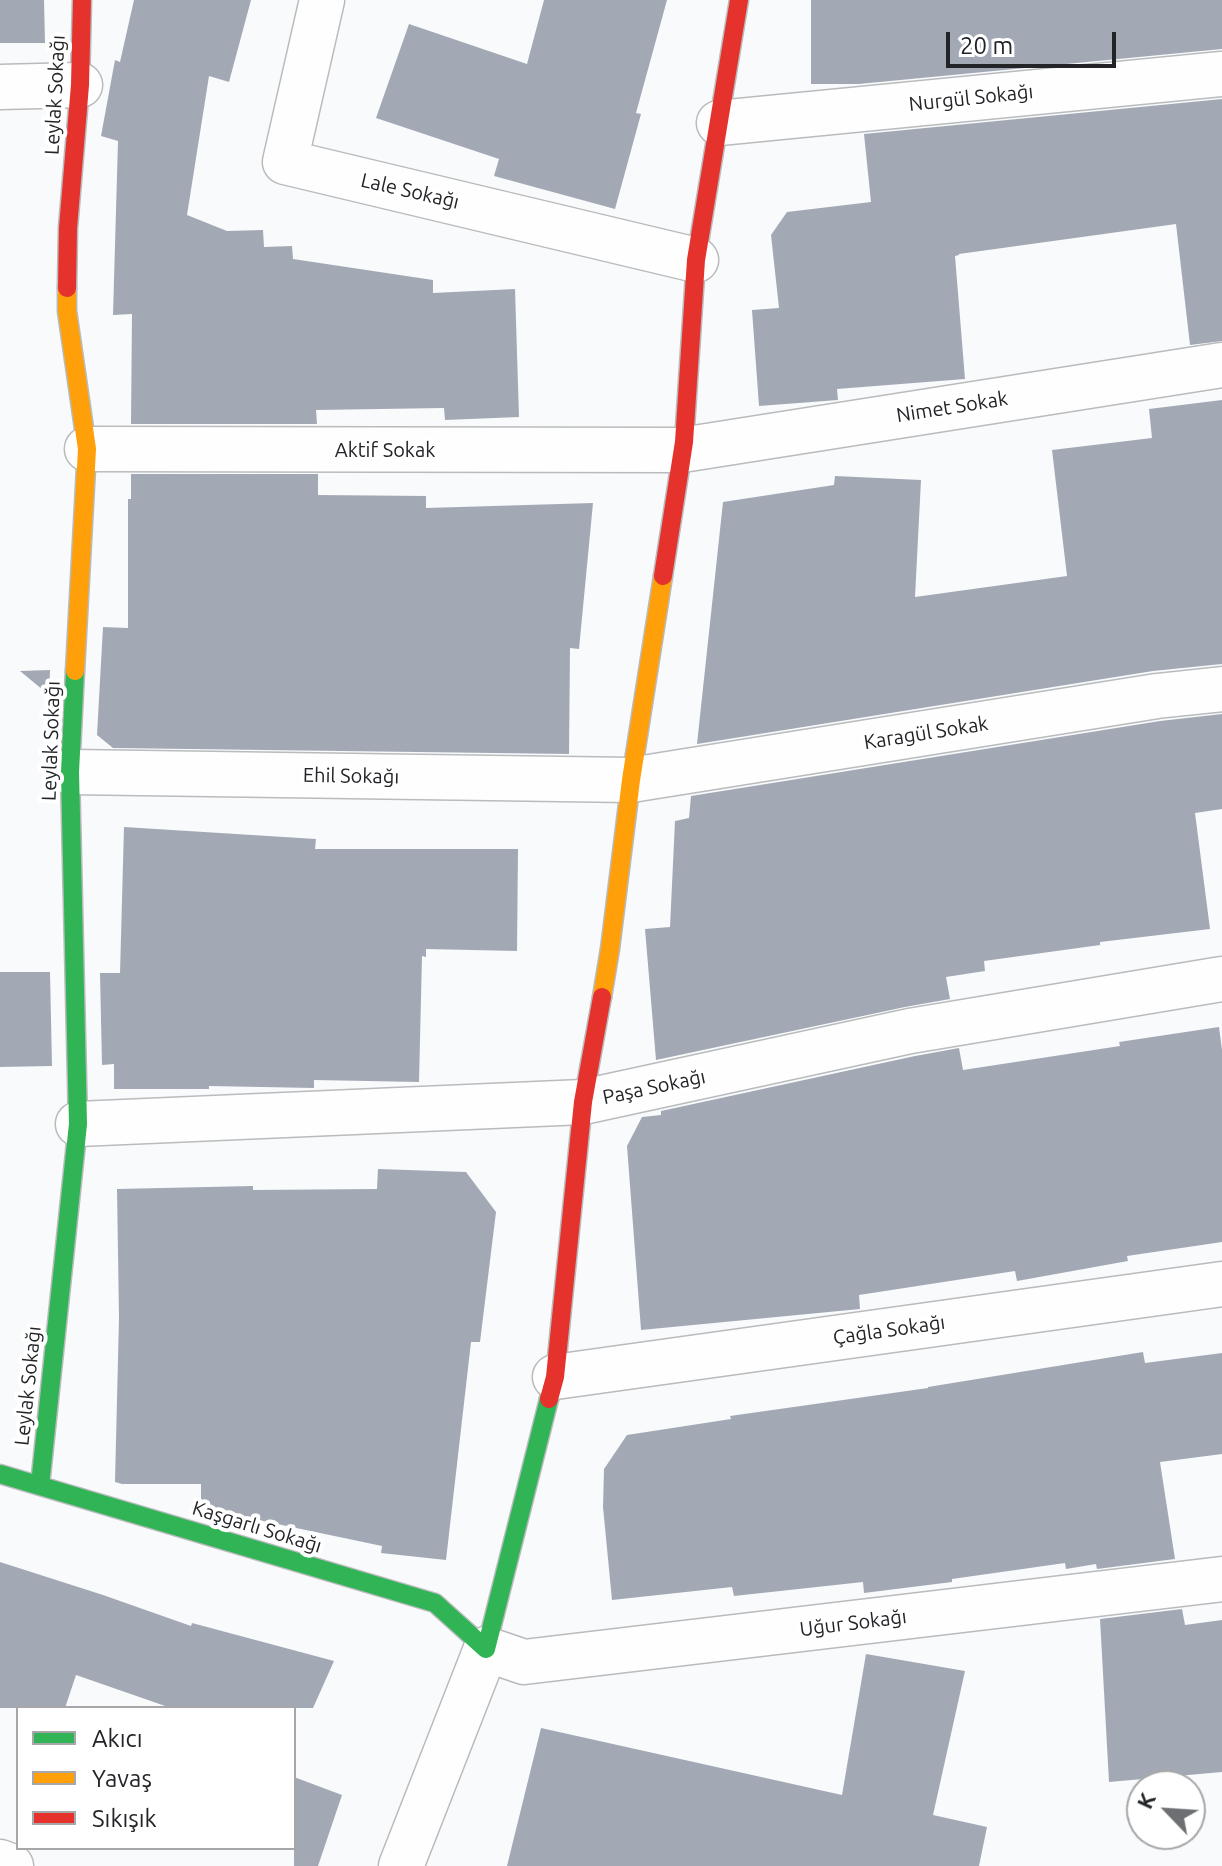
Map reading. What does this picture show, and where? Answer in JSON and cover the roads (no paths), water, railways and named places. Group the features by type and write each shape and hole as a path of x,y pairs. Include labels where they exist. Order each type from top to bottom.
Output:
{"street":[{"name":"Leylak Sokağı","path":"40,1485 78,1124 70,772 87,449 67,311 68,228 80,85 82,0"},
{"name":"Lale Sokağı","path":"322,0 285,162 696,260"},
{"path":"401,1866 486,1649 555,1377 583,1102 610,949 631,780 682,450 696,260 739,0"},
{"name":"Nurgül Sokağı","path":"719,123 1222,74"},
{"path":"0,87 80,85"},
{"name":"Nimet Sokak","path":"682,450 1222,365"},
{"name":"Aktif Sokak","path":"87,449 682,450"},
{"name":"Karagül Sokak","path":"631,780 1141,698 1222,689"},
{"name":"Ehil Sokağı","path":"70,772 631,780"},
{"name":"Paşa Sokağı","path":"78,1124 583,1102 910,1031 1222,979"},
{"name":"Çağla Sokağı","path":"555,1377 1222,1284"},
{"name":"Kaşgarlı Sokağı","path":"0,1474 435,1603 486,1649"},
{"name":"Uğur Sokağı","path":"486,1649 524,1662 1222,1579"},
{"path":"0,1862 11,1866"}]}
